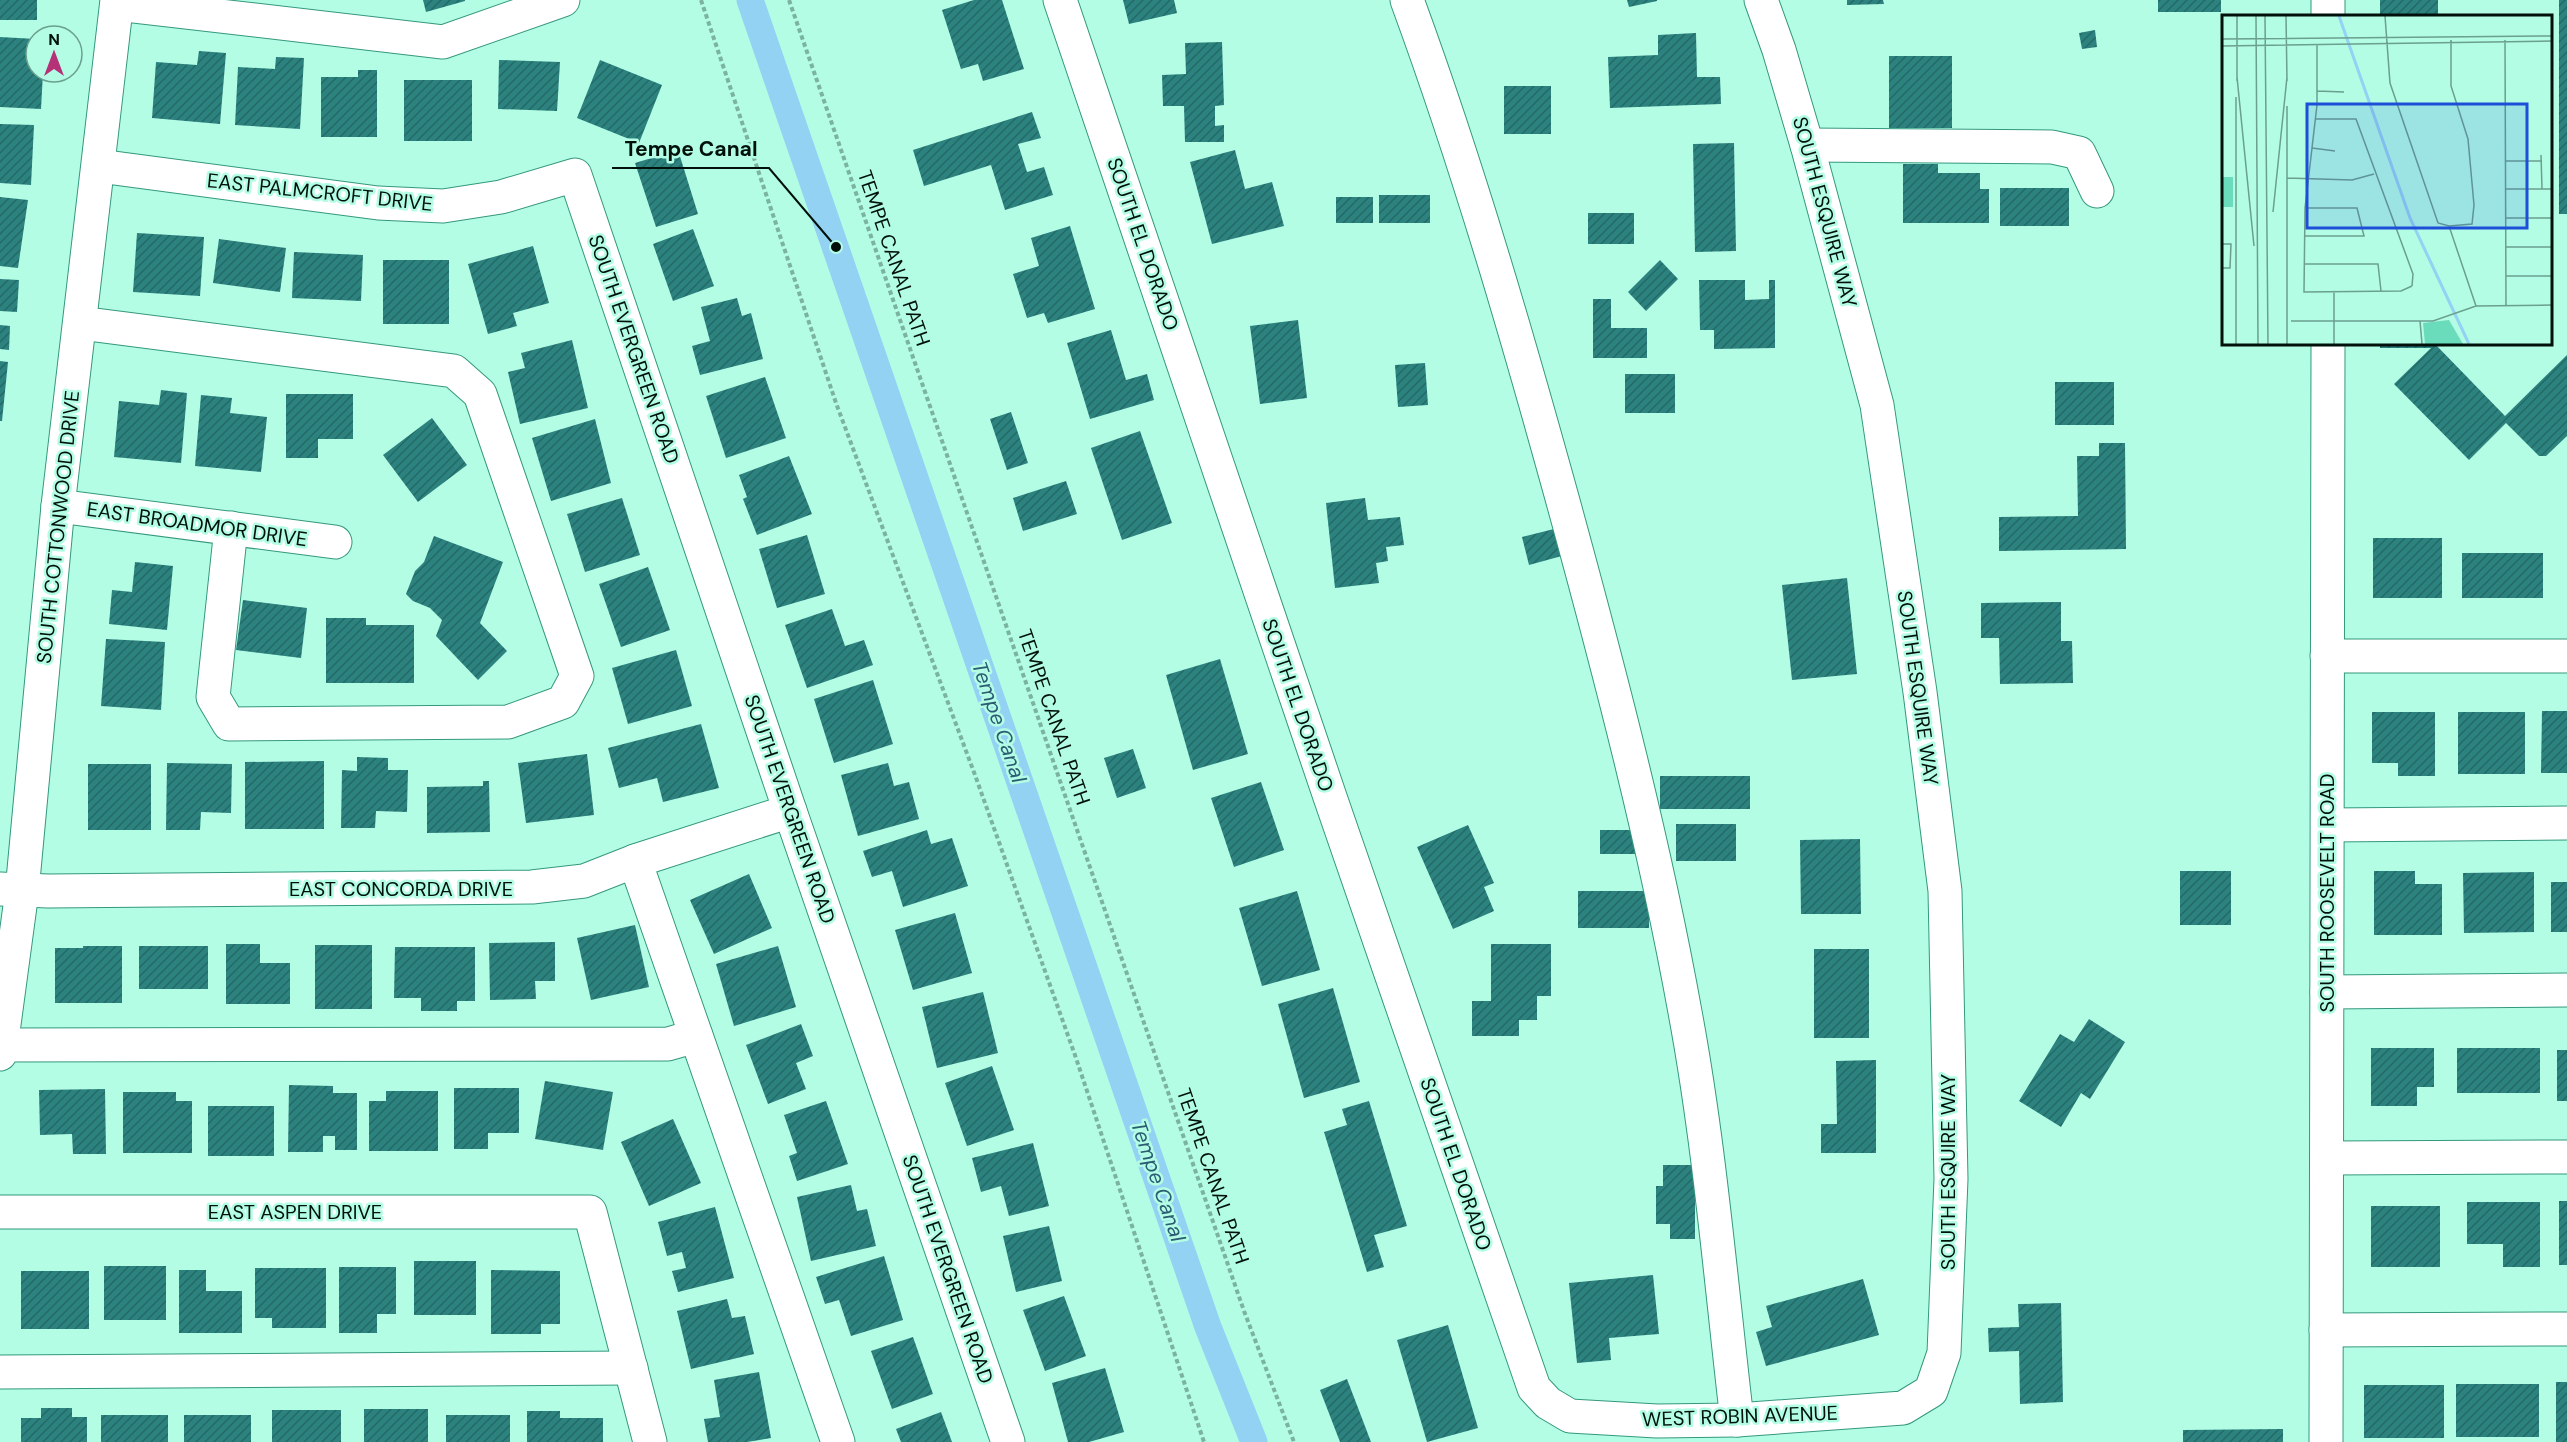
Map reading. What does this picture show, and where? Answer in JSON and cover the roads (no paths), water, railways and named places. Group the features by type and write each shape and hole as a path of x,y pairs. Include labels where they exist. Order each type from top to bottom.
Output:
{"street":[{"path":"117,2 443,42 563,0"},
{"name":"SOUTH EL DORADO","path":"1060,0 1526,1366 1534,1388 1548,1403"},
{"path":"1407,0 1449,114 1515,329 1599,635 1652,843 1686,1016 1708,1174 1737,1420"},
{"name":"SOUTH ESQUIRE WAY","path":"1761,0 1779,50 1807,145 1878,405 1920,692 1945,891 1951,1179 1944,1353 1931,1391"},
{"name":"SOUTH COTTONWOOD DRIVE","path":"1,1050 11,890 117,2"},
{"path":"1807,145 2052,147 2079,153 2097,191"},
{"name":"EAST PALMCROFT DRIVE","path":"99,166 378,202 443,206 501,196 575,175"},
{"name":"SOUTH EVERGREEN ROAD","path":"575,175 790,812 1008,1442"},
{"path":"80,323 454,371 480,394 577,676 563,702 508,722 229,724 213,698 231,528"},
{"name":"SOUTH ROOSEVELT ROAD","path":"2326,1442 2328,345"},
{"name":"EAST BROADMOR DRIVE","path":"58,506 335,542"},
{"path":"2327,656 2567,656"},
{"name":"EAST CONCORDA DRIVE","path":"11,890 532,887 584,882 635,861 790,812"},
{"path":"2328,825 2567,823"},
{"path":"635,861 837,1442"},
{"path":"2327,992 2567,990"},
{"path":"1,1050 668,1044 696,1036"},
{"path":"2328,1158 2567,1157"},
{"name":"EAST ASPEN DRIVE","path":"0,1212 590,1212 631,1368"},
{"path":"2326,1330 2567,1329"},
{"path":"0,1372 631,1368 651,1442"},
{"name":"WEST ROBIN AVENUE","path":"1548,1403 1570,1416 1660,1431 1737,1420 1903,1408 1931,1391"}],"waterway":[{"name":"Tempe Canal","path":"750,0 1208,1327 1254,1442"}],"place":[{"name":"Tempe Canal","path":"836,247"}]}
